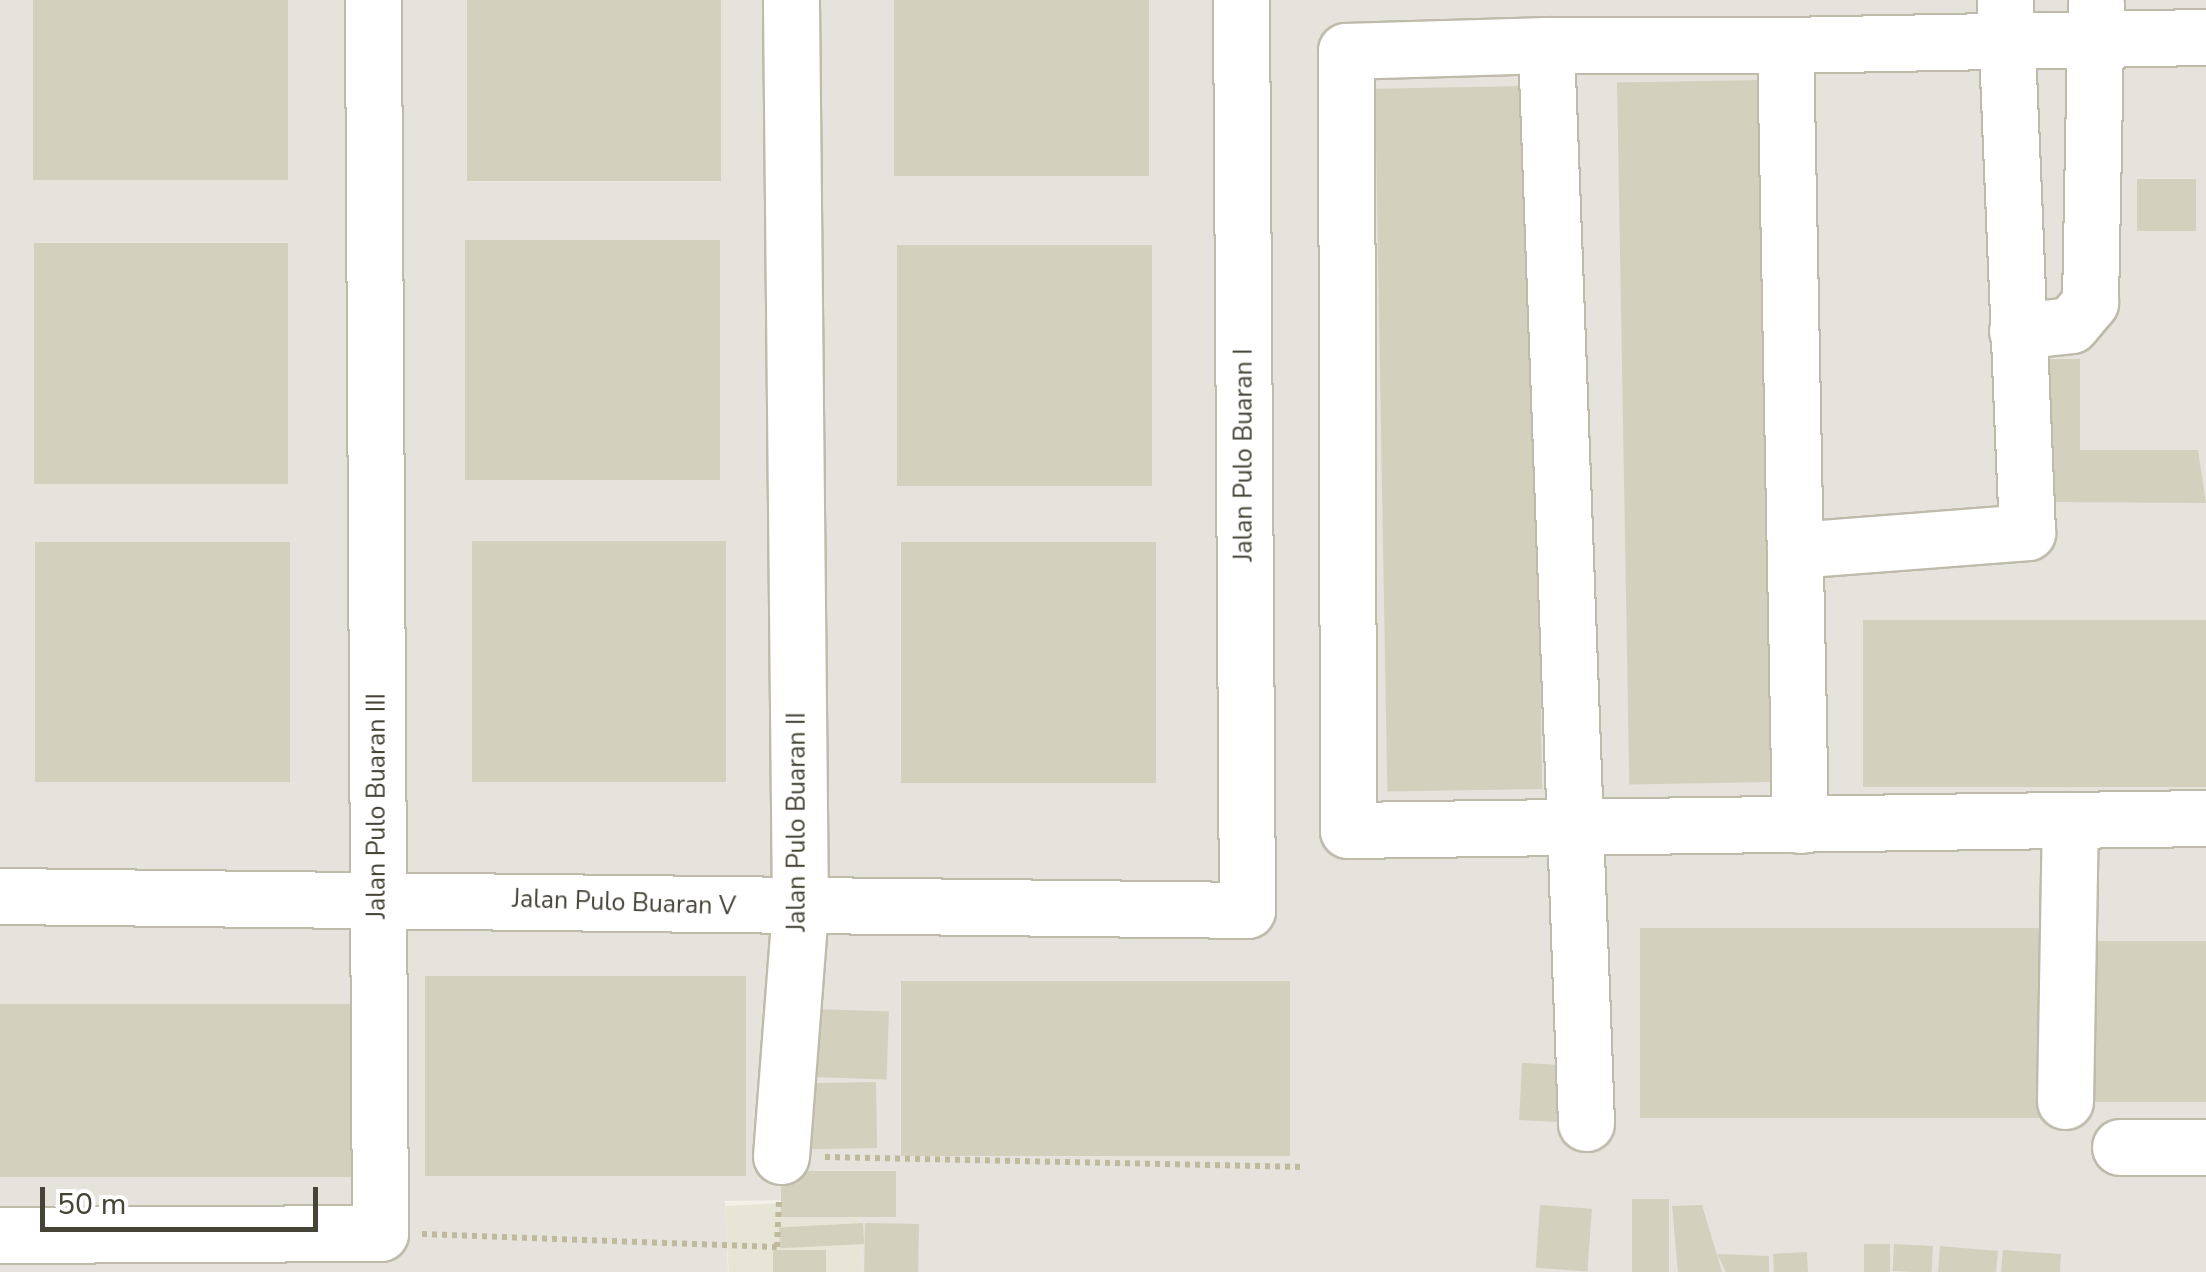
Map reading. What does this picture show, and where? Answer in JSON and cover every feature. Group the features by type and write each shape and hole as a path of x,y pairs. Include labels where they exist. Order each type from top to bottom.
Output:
{"street":[{"name":"Jalan Pulo Buaran III","path":"372,0 379,1252"},
{"name":"Jalan Pulo Buaran II","path":"781,1156 800,908 791,0"},
{"name":"Jalan Pulo Buaran I","path":"1241,0 1247,910"},
{"path":"2018,330 2071,325 2090,302 2096,18"},
{"path":"2206,37 2096,18 2005,21 1785,45 1546,45 1346,52 1342,808 1348,830 2206,818"},
{"path":"1795,550 2027,532 2005,21"},
{"path":"1546,45 1580,828 1586,1122"},
{"path":"1785,45 1800,825"},
{"path":"2065,1100 2070,820"},
{"name":"Jalan Pulo Buaran V","path":"0,896 378,914 800,908 1247,910"},
{"path":"2120,1148 2206,1148"},
{"path":"0,1235 379,1252"}],"path":[{"path":"379,1252 777,1247 781,1156 1304,1167"}],"shaded area":[{"path":"0,0 2206,0 2206,1272 863,1272 859,1199 725,1201 728,1272 0,1272"},
{"path":"859,1199 863,1272 729,1272 725,1206"}],"building":[{"path":"33,0 288,0 288,180 33,180"},
{"path":"467,0 721,0 721,181 467,181"},
{"path":"894,0 1149,0 1149,176 894,176"},
{"path":"1760,80 1772,782 1629,784 1617,82"},
{"path":"1530,86 1542,789 1387,792 1375,89"},
{"path":"2137,179 2196,179 2196,231 2137,231"},
{"path":"465,240 720,240 720,480 465,480"},
{"path":"34,243 288,243 288,484 34,484"},
{"path":"897,245 1152,245 1152,486 897,486"},
{"path":"2044,359 2080,359 2080,450 2198,450 2206,503 2043,502"},
{"path":"472,541 726,541 726,782 472,782"},
{"path":"35,542 290,542 290,782 35,782"},
{"path":"901,542 1156,542 1156,783 901,783"},
{"path":"1863,620 2206,620 2206,787 1863,787"},
{"path":"1640,928 2057,928 2057,1118 1640,1118"},
{"path":"2077,941 2206,941 2206,1102 2077,1102"},
{"path":"425,976 746,976 746,1176 425,1176"},
{"path":"901,981 1290,981 1290,1156 901,1156"},
{"path":"0,1004 359,1004 359,1177 0,1177"},
{"path":"815,1009 889,1012 887,1080 813,1077"},
{"path":"1522,1063 1561,1065 1558,1122 1519,1120"},
{"path":"876,1082 877,1148 796,1149 795,1083"},
{"path":"781,1171 896,1171 896,1217 781,1217"},
{"path":"1632,1199 1669,1199 1669,1272 1632,1272"},
{"path":"1540,1205 1592,1209 1587,1271 1536,1268"},
{"path":"1702,1205 1722,1272 1678,1272 1672,1206"},
{"path":"863,1223 864,1244 780,1248 779,1227"},
{"path":"865,1223 919,1224 918,1272 864,1272"},
{"path":"1864,1244 1890,1244 1890,1272 1864,1272"},
{"path":"1894,1244 1933,1246 1932,1272 1893,1271"},
{"path":"1940,1246 1998,1251 1996,1272 1938,1272"},
{"path":"773,1250 826,1250 826,1272 773,1272"},
{"path":"2003,1250 2061,1254 2060,1272 2001,1272"},
{"path":"1807,1252 1808,1272 1774,1272 1773,1254"},
{"path":"1717,1254 1769,1256 1769,1272 1726,1272"}]}
